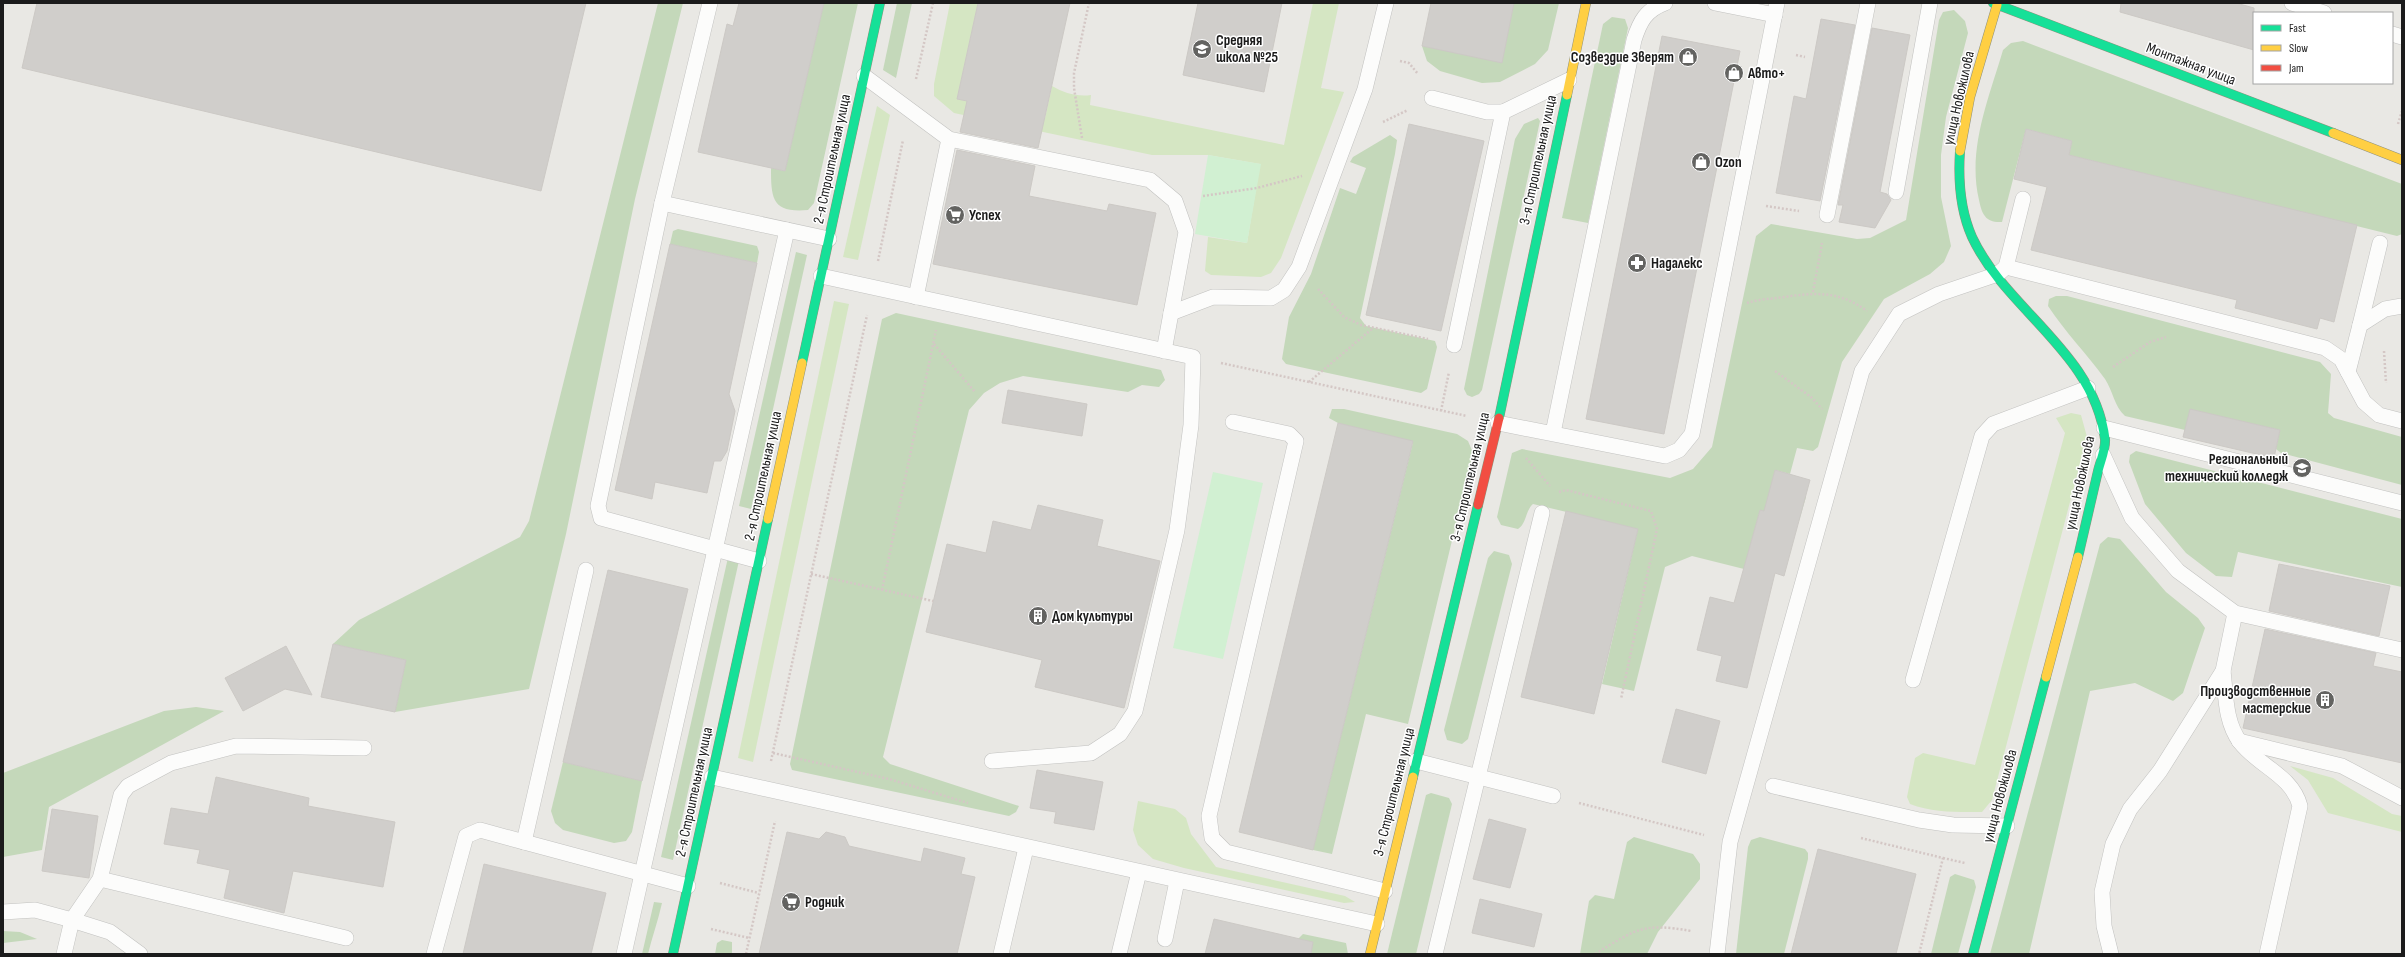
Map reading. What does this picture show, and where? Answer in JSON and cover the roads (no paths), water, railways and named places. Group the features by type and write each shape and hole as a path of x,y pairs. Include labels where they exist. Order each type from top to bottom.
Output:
{"street":[{"name":"2-я Строительная улица","path":"672,954 712,777 880,3"},
{"name":"3-я Строительная улица","path":"1370,954 1498,423 1586,3"},
{"name":"Монтажная улица","path":"1996,3 2402,160"},
{"name":"улица Новожилова","path":"1972,954 2007,826 2103,455 2104,428 2088,388 2072,364 2002,271 1980,251 1966,222 1959,190 1960,154 1964,122 1996,3"}],"lane":[{"path":"710,3 662,203 598,506 601,518 759,561"},
{"path":"1171,313 1213,297 1271,298 1284,290 1299,268 1344,146 1375,55 1386,3"},
{"path":"1553,433 1634,40 1640,22 1652,8 1665,3"},
{"path":"1498,423 1666,456 1679,450 1692,434 1776,9 1715,3"},
{"path":"1827,215 1868,3"},
{"path":"1896,192 1930,3"},
{"path":"2292,3 2321,12"},
{"path":"864,76 949,139 1150,180 1175,201 1186,232 1164,351"},
{"path":"1432,98 1487,112 1503,112 1569,80"},
{"path":"1454,344 1503,112"},
{"path":"916,297 949,139"},
{"path":"2002,271 2023,199"},
{"path":"662,203 829,239"},
{"path":"624,954 786,230"},
{"path":"2348,372 2380,243"},
{"path":"1716,954 1730,842 1862,371 1899,314 1939,294 2002,271 2325,348 2341,358 2364,402 2379,415 2402,421"},
{"path":"821,276 1193,357 1192,425 1177,530 1135,711 1120,734 1091,753 992,761"},
{"path":"2360,325 2385,309 2402,306"},
{"path":"1913,680 1982,436 1992,424 2088,388"},
{"path":"1233,422 1289,434 1296,441 1209,816 1212,838 1226,852 1385,891"},
{"path":"2104,428 2402,503"},
{"path":"2103,455 2132,518 2178,571 2235,613 2402,650"},
{"path":"1438,953 1478,777 1542,513"},
{"path":"524,842 586,570"},
{"path":"2235,613 2223,671 2228,720 2239,741 2250,754 2286,782 2296,793 2300,806 2267,954"},
{"path":"2112,954 2104,926 2102,892 2113,844 2130,809 2160,771 2223,671"},
{"path":"2239,741 2342,766 2402,798"},
{"path":"64,954 72,920 100,879 121,795 128,786 171,763 236,746 364,748"},
{"path":"1416,761 1553,796"},
{"path":"712,777 1026,848 1377,924"},
{"path":"1773,786 1919,820 1953,825 2007,826"},
{"path":"434,954 466,836 480,830 688,886"},
{"path":"1001,954 1026,848"},
{"path":"1119,954 1139,872"},
{"path":"100,879 346,938"},
{"path":"1165,939 1178,881"},
{"path":"3,912 35,910 72,920 110,932 140,954"}],"place":[{"name":"Средняя школа №25","path":"1202,49"},
{"name":"Созвездие Зверят","path":"1688,57"},
{"name":"Авто+","path":"1734,73"},
{"name":"Ozon","path":"1701,162"},
{"name":"Успех","path":"955,215"},
{"name":"Надалекс","path":"1637,263"},
{"name":"Региональный технический колледж","path":"2302,468"},
{"name":"Дом культуры","path":"1038,616"},
{"name":"Производственные мастерские","path":"2325,700"},
{"name":"Родник","path":"791,902"}]}
